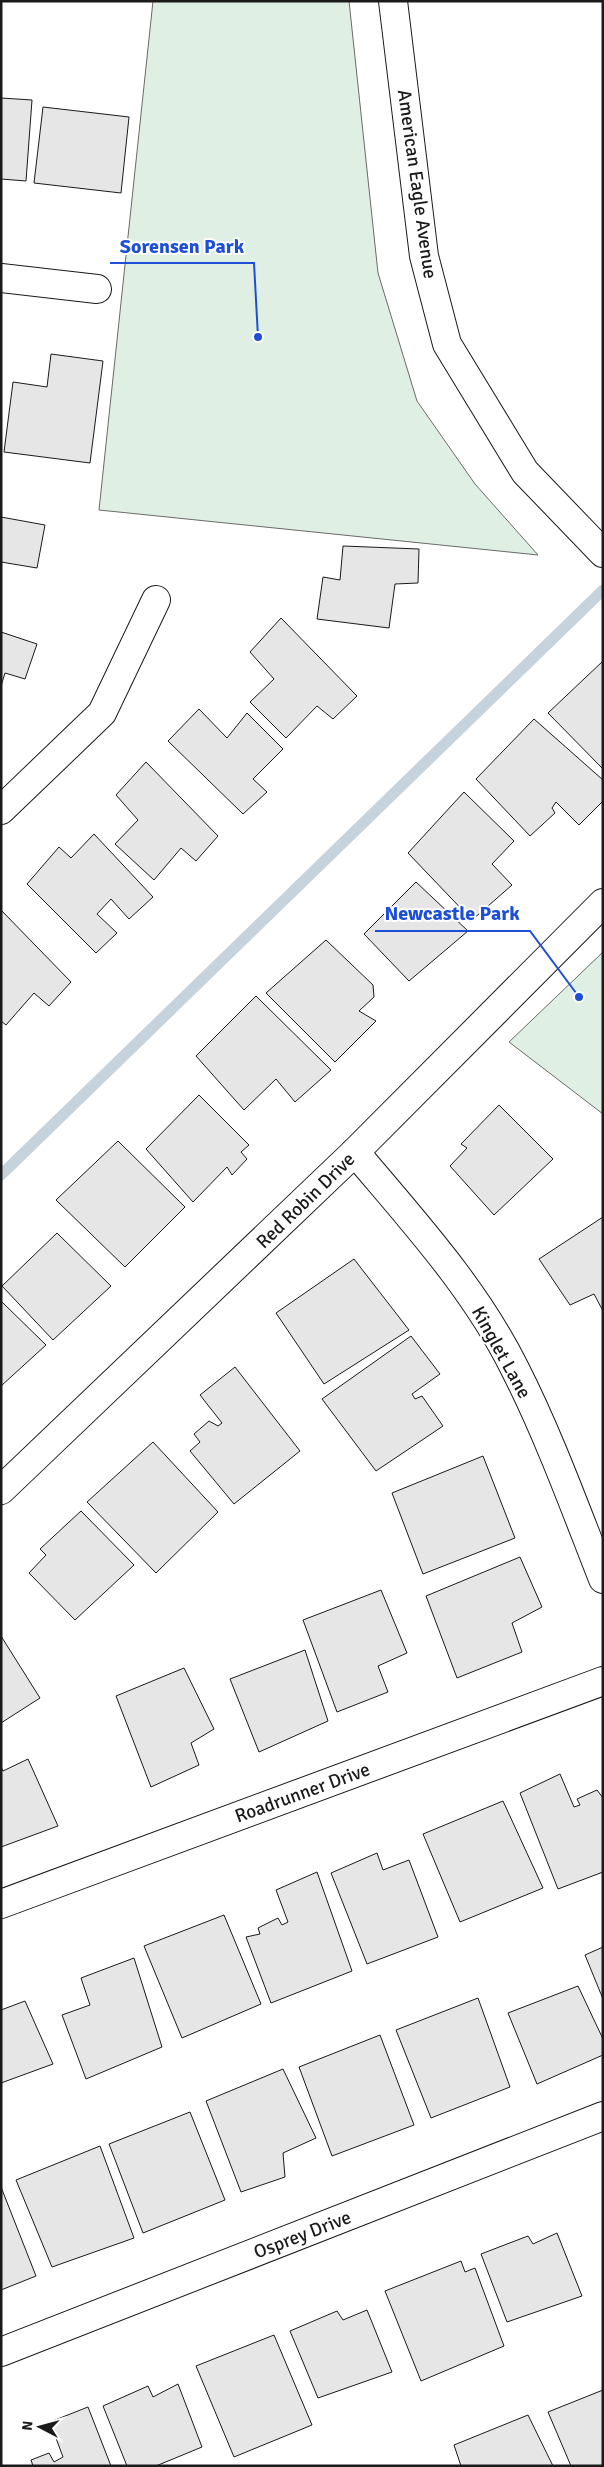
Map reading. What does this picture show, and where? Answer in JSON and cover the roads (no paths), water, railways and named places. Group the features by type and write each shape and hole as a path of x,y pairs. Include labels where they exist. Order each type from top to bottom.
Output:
{"street":[{"name":"American Eagle Avenue","path":"393,1 424,256 447,344 493,422 526,472 603,553"},
{"path":"1,278 98,289"},
{"path":"1,810 102,713 156,600"},
{"name":"Red Robin Drive","path":"1,1490 355,1152 603,903"},
{"name":"Kinglet Lane","path":"355,1152 429,1240 478,1305 514,1367 547,1439 603,1579"},
{"name":"Roadrunner Drive","path":"1,1904 603,1680"},
{"name":"Osprey Drive","path":"1,2352 603,2116"}],"waterway":[{"path":"1,1175 603,590"}],"place":[{"name":"Sorensen Park","path":"258,337"},
{"name":"Newcastle Park","path":"579,997"}]}
